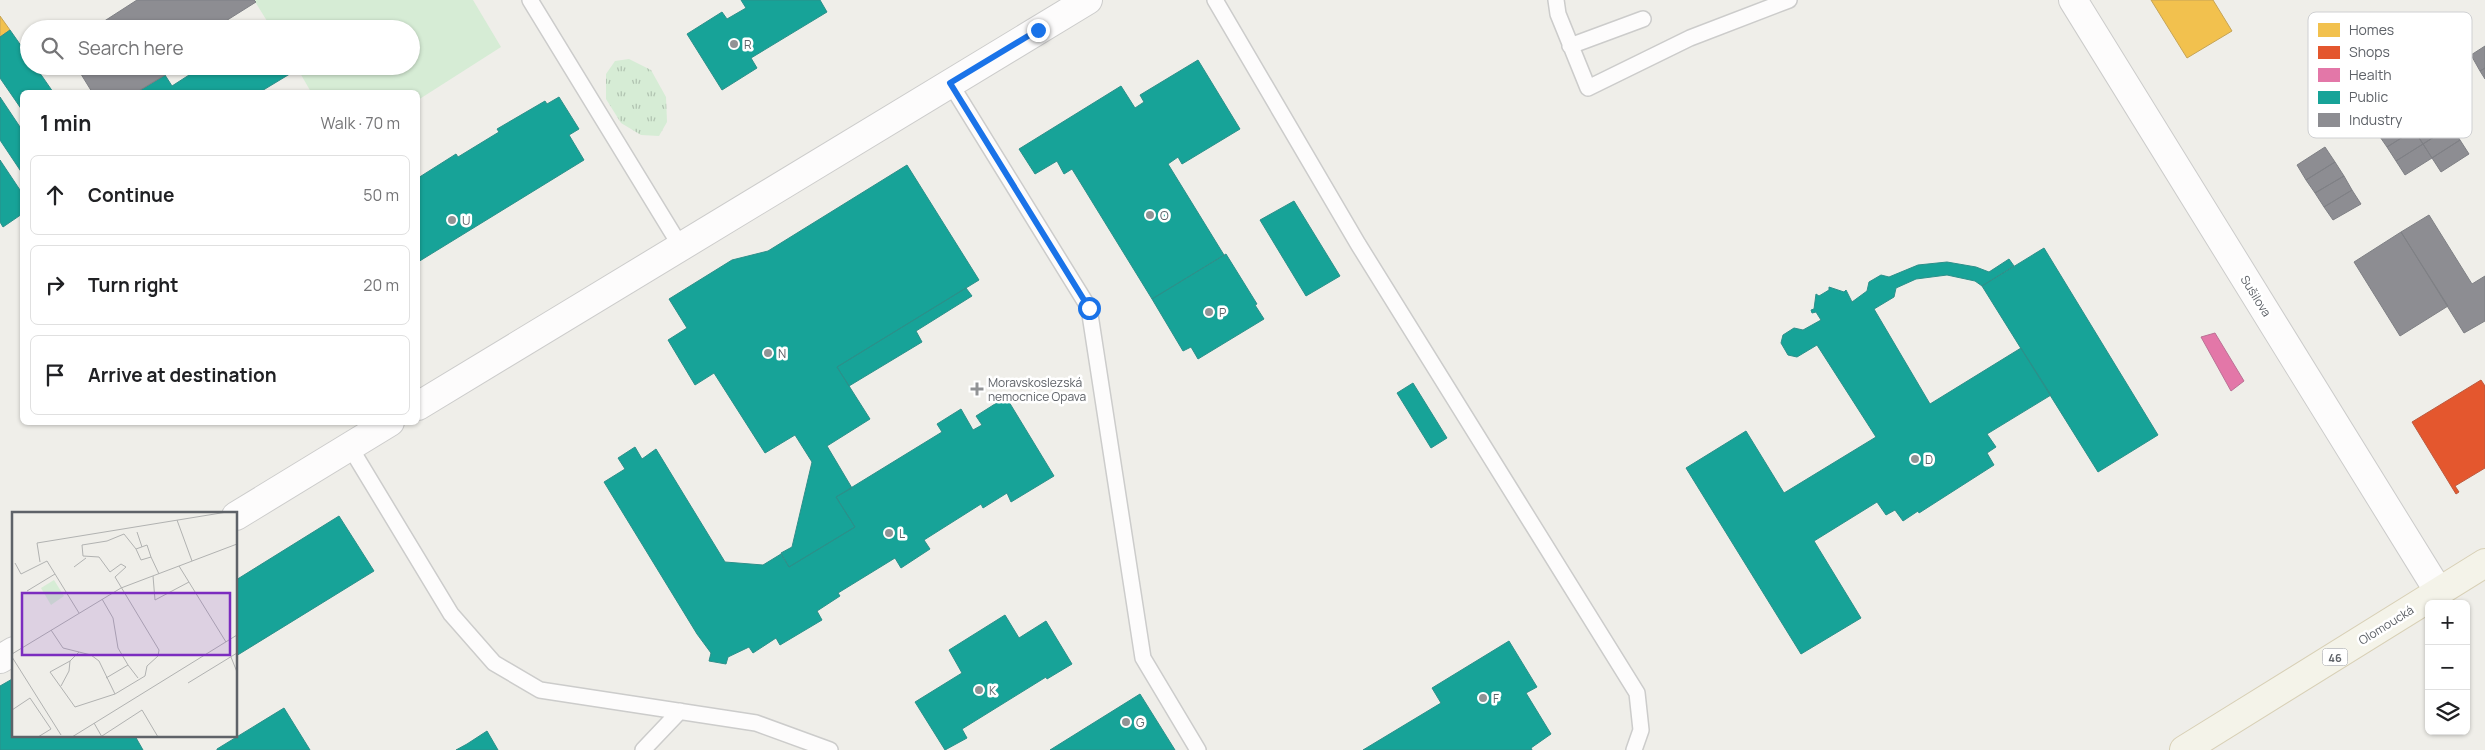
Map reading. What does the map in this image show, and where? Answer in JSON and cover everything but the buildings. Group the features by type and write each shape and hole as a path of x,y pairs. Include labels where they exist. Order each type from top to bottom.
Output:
{"main road":[{"name":"Olomoucká","path":"2184,750 2485,564"}],"street":[{"path":"420,405 1088,0"},
{"name":"Sušilova","path":"2073,0 2438,592"},
{"path":"238,515 385,425"},
{"path":"0,659 12,652"}],"lane":[{"path":"530,0 681,247"},
{"path":"1214,0 1358,244 1637,693 1641,730 1634,750"},
{"path":"1556,0 1558,14 1588,88 1690,38 1789,0"},
{"path":"1570,46 1643,19"},
{"path":"950,83 1089,308 1143,658 1198,750"},
{"path":"350,447 451,614 494,663 540,690 756,723 830,750"},
{"path":"643,750 680,711"}],"green space":[{"path":"254,0 473,0 501,47 420,99 420,90 310,90 301,75 420,75 420,20 266,20"},
{"path":"629,59 651,70 666,97 667,122 659,136 641,135 621,123 606,99 606,74 615,61"}],"place":[{"name":"R","path":"734,44"},
{"name":"O","path":"1150,215"},
{"name":"U","path":"452,220"},
{"name":"P","path":"1209,312"},
{"name":"N","path":"768,353"},
{"name":"Moravskoslezská nemocnice Opava","path":"977,389"},
{"name":"D","path":"1915,459"},
{"name":"L","path":"889,533"},
{"name":"K","path":"979,690"},
{"name":"F","path":"1483,698"},
{"name":"G","path":"1126,722"}],"route":[{"path":"1038,30 950,83 1089,308"}]}
